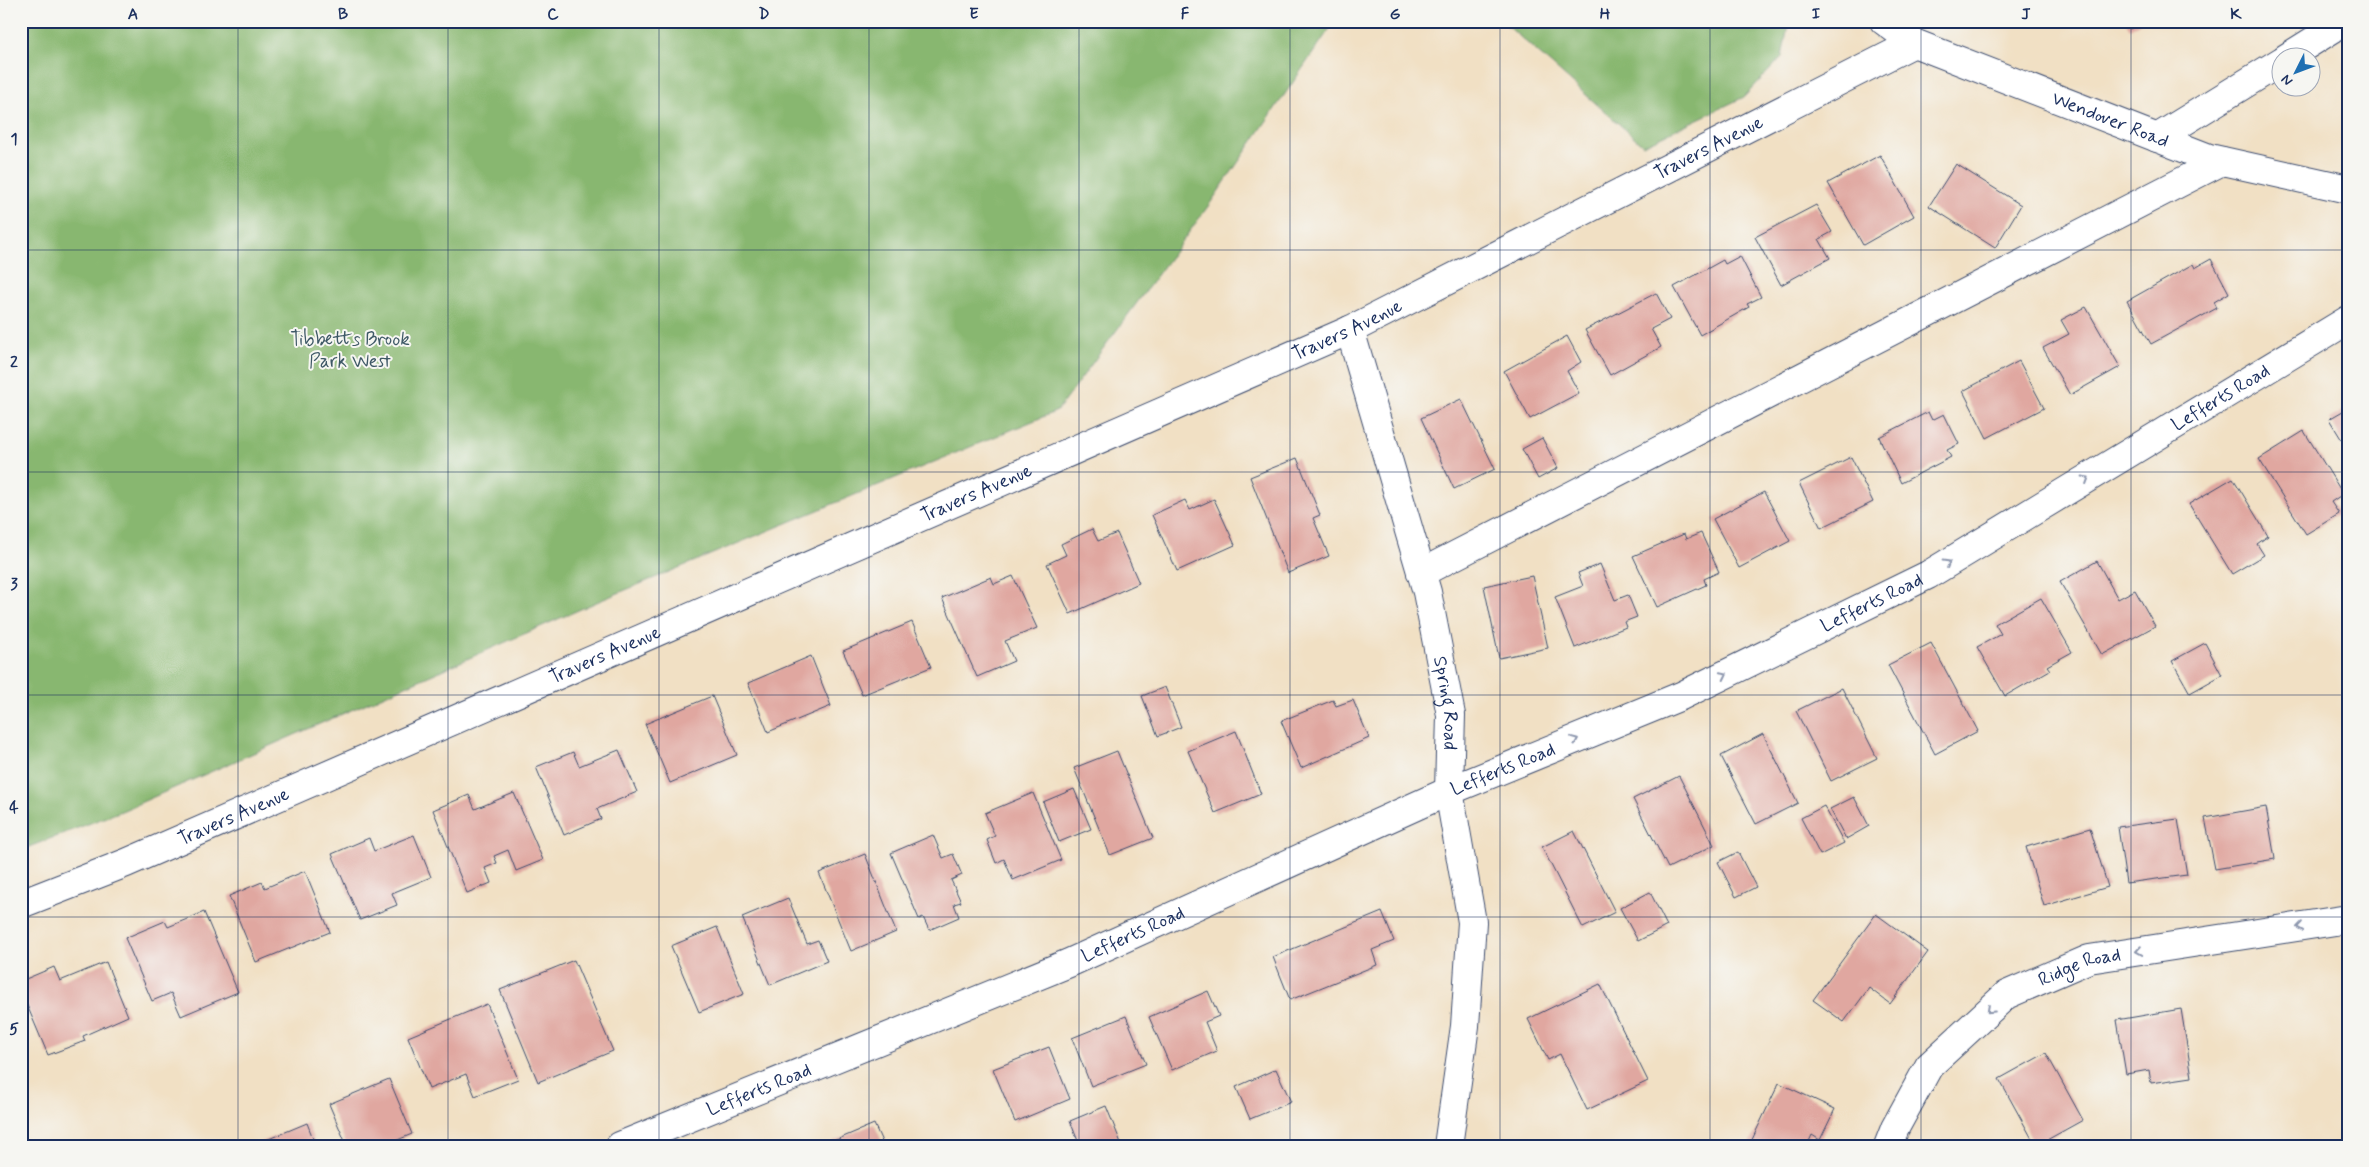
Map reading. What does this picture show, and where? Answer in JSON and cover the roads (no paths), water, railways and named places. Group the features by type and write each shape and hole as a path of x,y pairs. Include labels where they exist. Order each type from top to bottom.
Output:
{"street":[{"name":"Wendover Road","path":"1884,21 1914,43 2157,138 2222,161 2348,189"},
{"path":"2302,48 2345,21"},
{"name":"Travers Avenue","path":"21,904 126,863 1350,330 1914,43"},
{"path":"2157,138 2272,66"},
{"path":"1421,573 2222,161"},
{"name":"Lefferts Road","path":"620,1146 1069,963 1449,791 1682,696 1928,575 2348,320"},
{"name":"Spring Road","path":"1350,330 1427,592 1451,715 1449,791 1472,922 1465,1026 1448,1146"},
{"name":"Ridge Road","path":"1888,1146 1895,1128 1929,1066 2006,995 2089,959 2348,920"}],"park label":[{"name":"Tibbetts Brook Park West","path":"350,350"}]}
